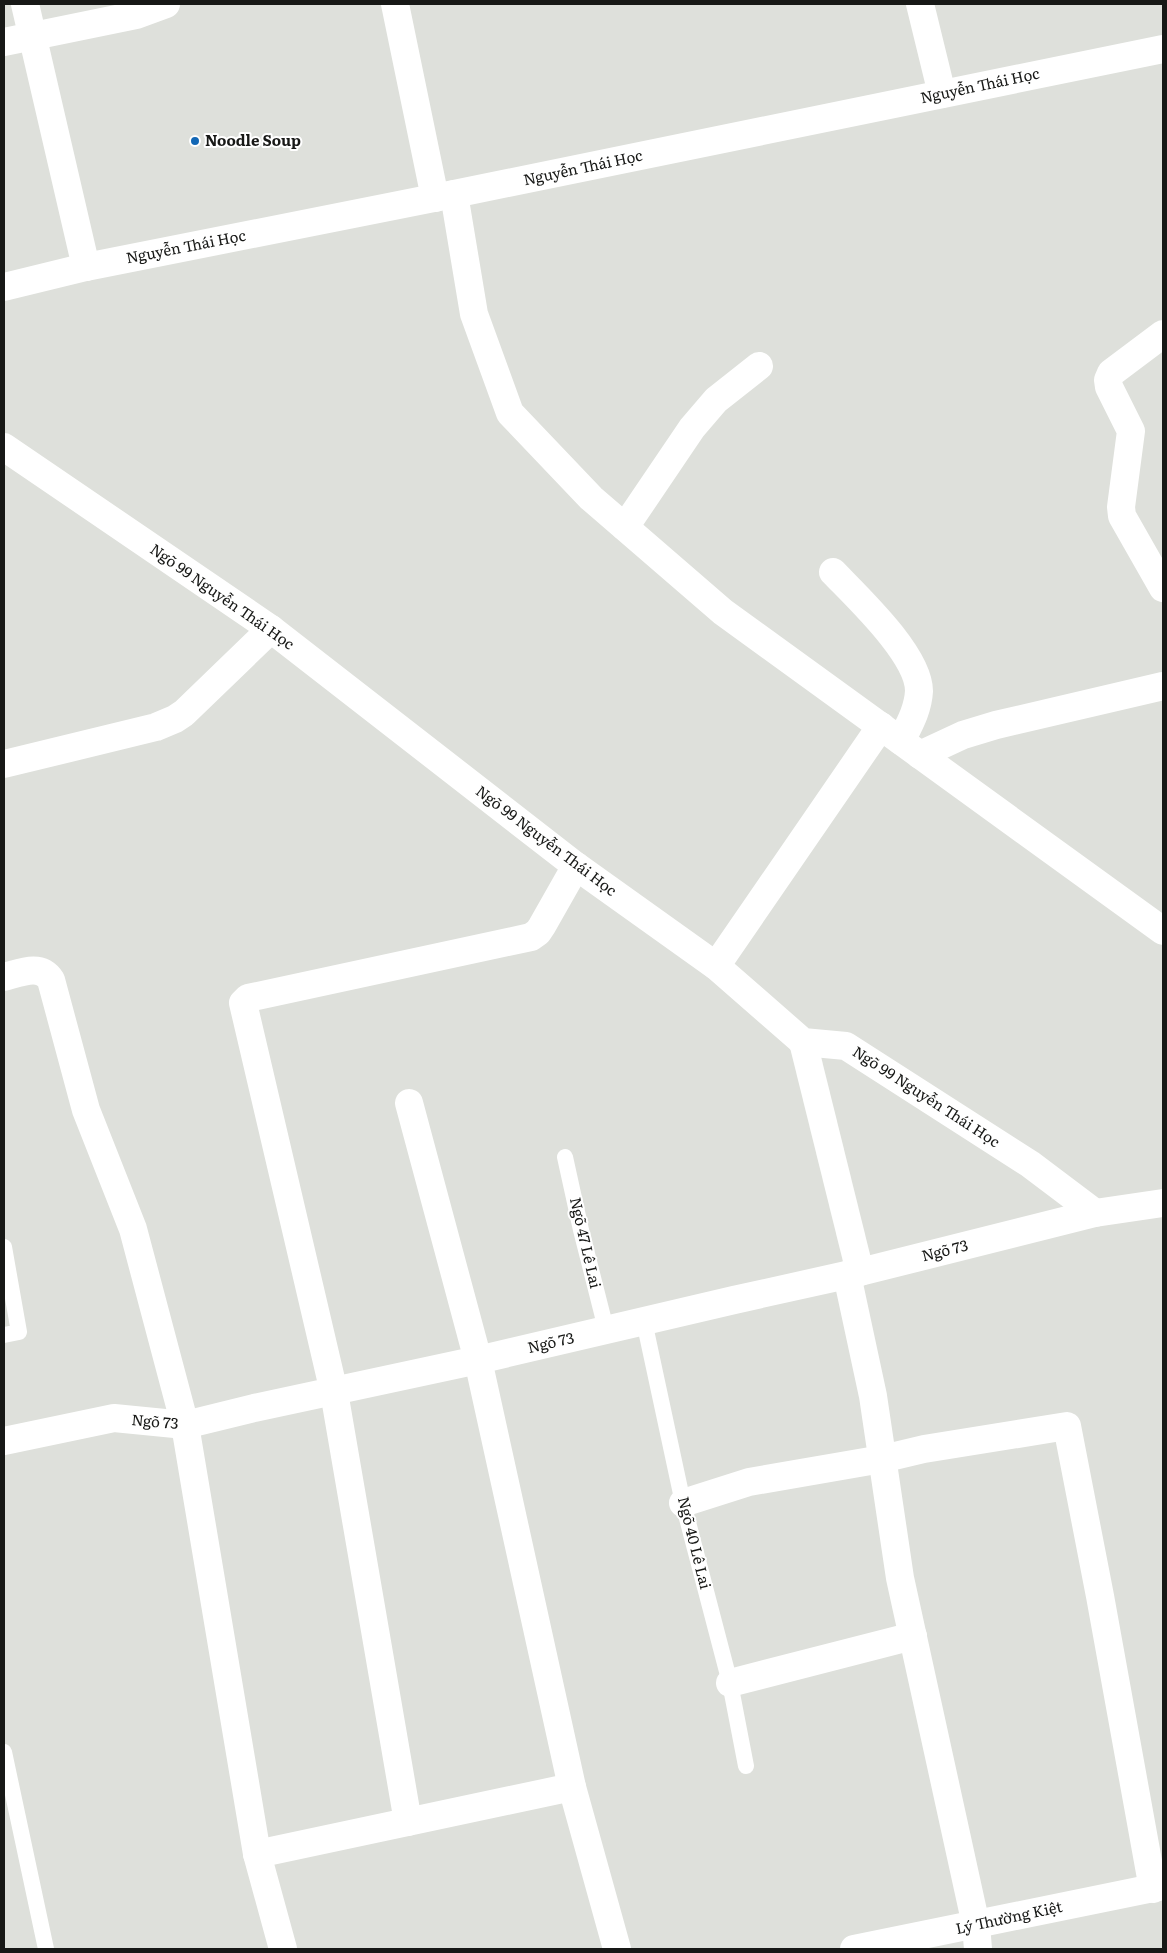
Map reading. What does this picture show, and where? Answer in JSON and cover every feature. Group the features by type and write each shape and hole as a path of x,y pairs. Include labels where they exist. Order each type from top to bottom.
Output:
{"street":[{"path":"25,4 86,267"},
{"path":"4,42 136,15 166,4"},
{"path":"395,4 474,314 510,413 590,498 723,612 1163,931"},
{"path":"920,4 942,94"},
{"name":"Nguyễn Thái Học","path":"4,287 86,267 445,196 1163,49"},
{"path":"1163,334 1111,374 1108,380 1131,432 1122,516 1163,588"},
{"path":"625,528 692,428 716,400 759,366"},
{"name":"Ngõ 99 Nguyễn Thái Học","path":"4,448 272,630 576,866 716,966 803,1042 846,1046 1030,1164 1094,1214"},
{"path":"716,966 900,741 916,710 919,691 917,677 888,629 833,572"},
{"path":"4,764 156,727 175,719 272,630"},
{"path":"900,741 963,735 996,725 1163,686"},
{"path":"408,1822 334,1392 243,1003 248,998 531,937 542,926 576,866"},
{"path":"4,977 36,969 48,974 86,1110 133,1229 185,1426 257,1854 283,1949"},
{"path":"803,1042 854,1274 900,1578 977,1937"},
{"path":"409,1102 478,1360 572,1787 617,1949"},
{"name":"Ngõ 73","path":"4,1441 114,1418 185,1426 254,1408 478,1360 644,1320 854,1274 1094,1214 1163,1203"},
{"path":"683,1504 748,1482 882,1459 924,1449 1067,1426 1158,1887"},
{"path":"730,1682 913,1636"},
{"path":"257,1854 572,1787"},
{"name":"Lý Thường Kiệt","path":"854,1949 977,1937 1158,1887"}],"lane":[{"name":"Ngõ 47 Lê Lai","path":"566,1157 581,1230 606,1329"},
{"path":"4,1247 18,1332 4,1335"},
{"name":"Ngõ 40 Lê Lai","path":"644,1320 683,1504 730,1682 746,1766"},
{"path":"4,1752 46,1949"}],"place":[{"name":"Noodle Soup","path":"195,141"}]}
